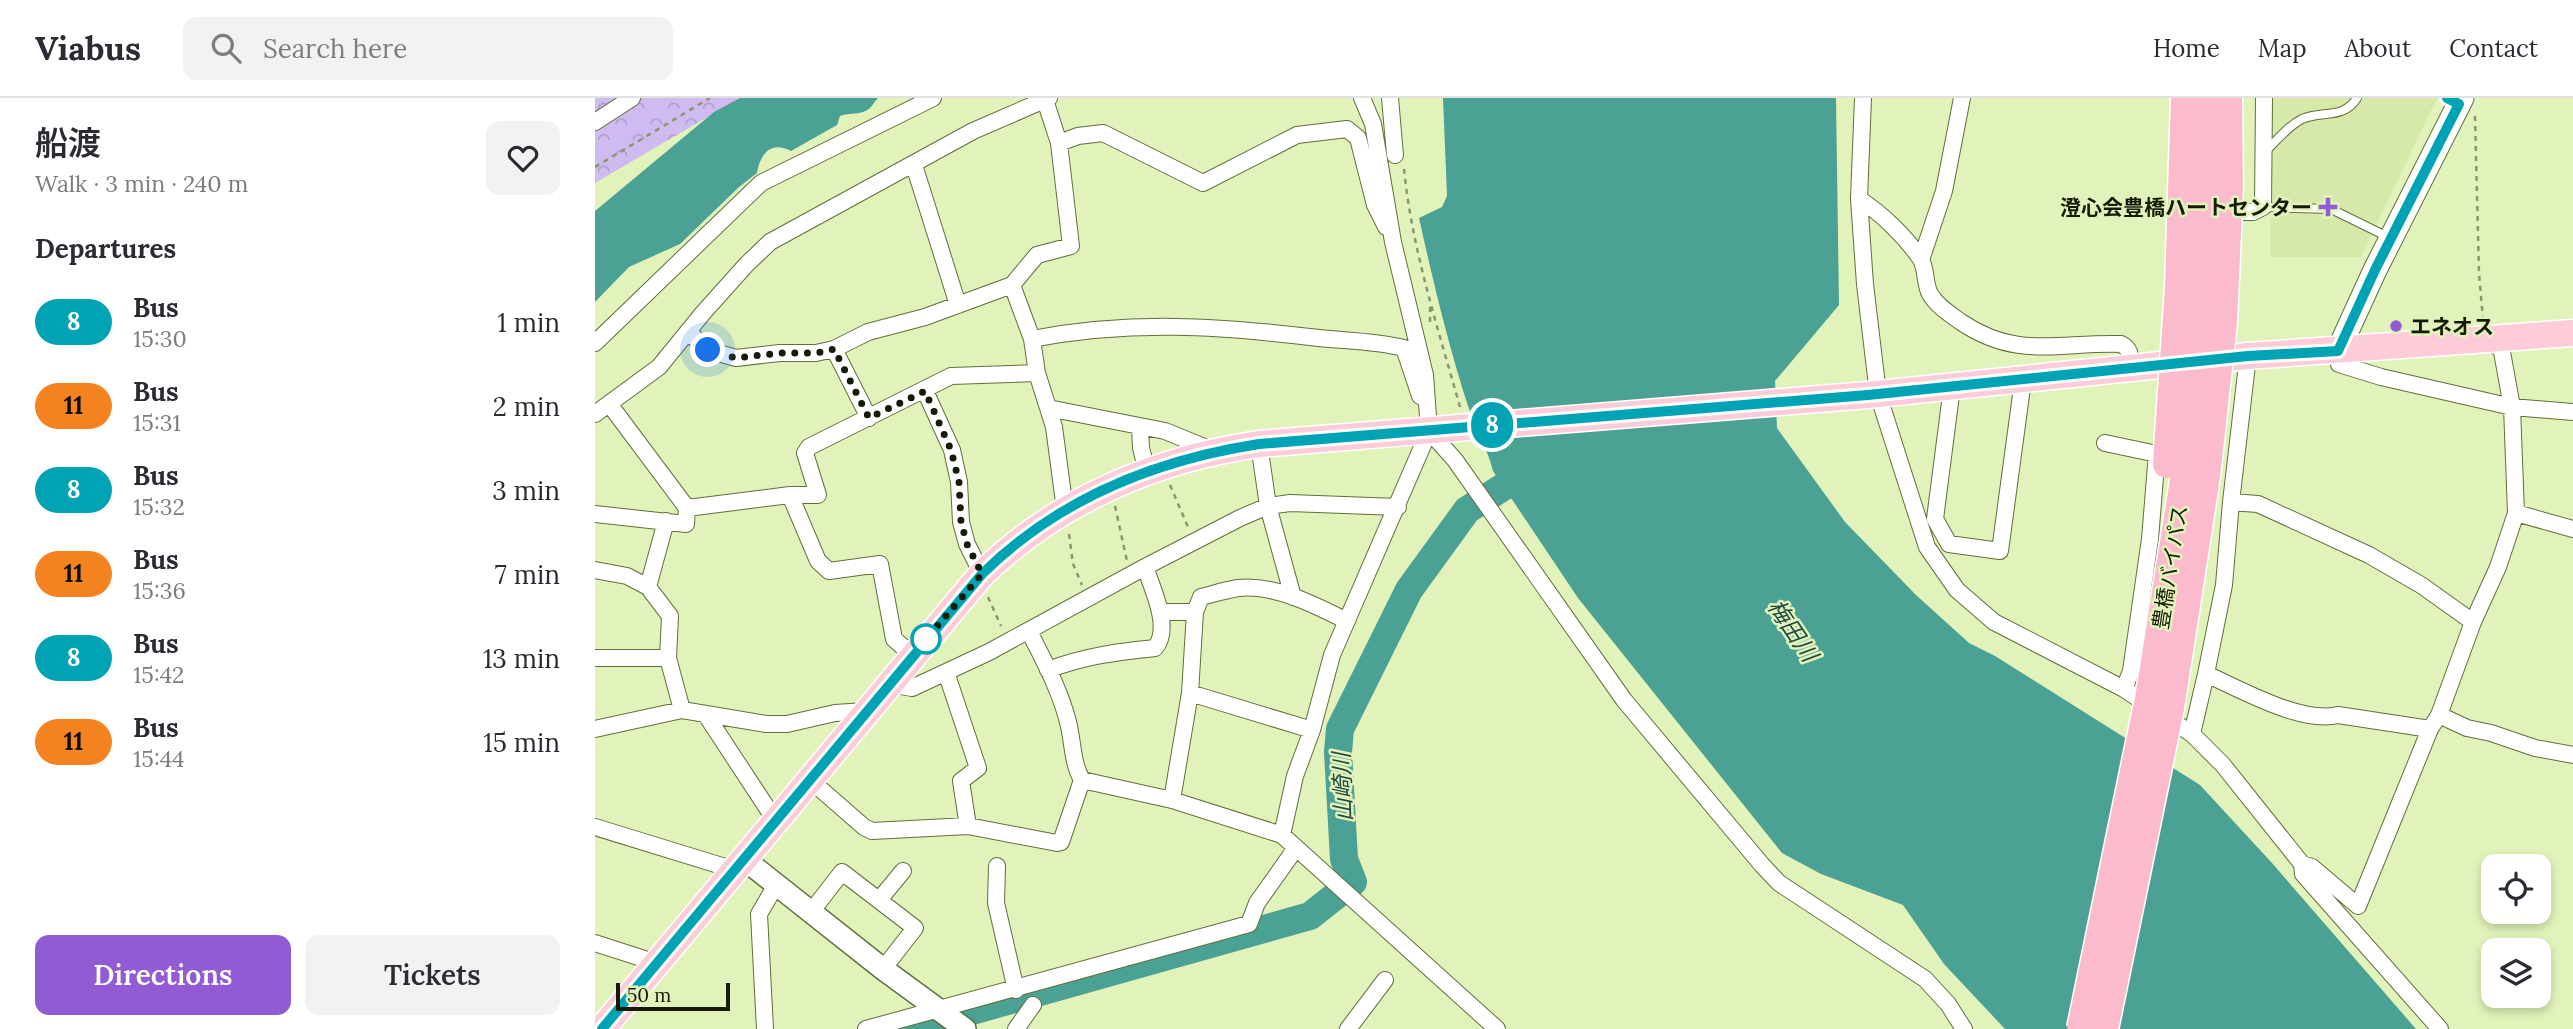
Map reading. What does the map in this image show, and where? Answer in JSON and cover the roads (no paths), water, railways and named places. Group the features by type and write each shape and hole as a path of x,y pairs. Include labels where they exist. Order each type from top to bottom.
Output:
{"highway":[{"path":"2161,624 2162,539 2179,288 2185,98"},
{"name":"豊橋バイパス","path":"2081,1029 2149,699 2185,474 2198,329 2206,188 2205,98"},
{"name":"豊橋バイパス","path":"2104,1029 2170,708 2206,476 2223,322 2229,187 2228,98"},
{"path":"2187,610 2209,558 2231,399 2238,327 2246,98"}],"main road":[{"path":"2338,351 2461,101"},
{"path":"602,1029 982,574 997,559 1065,510 1112,485 1155,468 1214,451 1259,444 1464,421 1873,395 2248,356 2573,333"}],"street":[{"path":"595,122 632,98"},
{"path":"595,344 761,183 933,98"},
{"path":"1282,835 1295,776 1312,730 1332,654 1398,507 1429,425 1425,375 1394,242 1373,124 1362,98"},
{"path":"1389,98 1395,155"},
{"path":"1863,98 1859,199 1873,395 1927,547 1957,590 1994,622 2124,689 2192,734 2223,765 2302,864 2303,874 2439,1029"},
{"path":"1921,260 1944,191 1962,98"},
{"path":"2124,689 2131,671 2150,539 2165,365 2172,211 2173,98"},
{"path":"2172,211 2253,212 2263,207 2264,98"},
{"path":"595,414 659,367 688,331 746,265 770,242 973,131 1047,99 1059,143 1071,246 1037,255 1012,285 958,305 868,332 834,349 816,353 780,353 736,358 708,350 688,331"},
{"path":"1059,143 1078,136 1103,133 1203,183 1297,135 1347,129 1358,138 1375,205 1394,242"},
{"path":"914,165 958,305"},
{"path":"1859,199 1875,209 1921,260 1932,298 1946,312 1984,336 2003,344 2020,346 2121,345 2127,347 2130,353 2130,368"},
{"path":"1012,285 1032,340 1037,373 1053,427 1065,510"},
{"path":"1032,340 1074,331 1187,326 1377,341 1403,348 1429,425 1624,700 1779,883 1925,979 1948,1004 1964,1029"},
{"path":"2302,864 2312,867 2358,906 2430,729 2439,715 2473,622 2498,567 2516,513 2512,407 2502,352 2494,340"},
{"path":"834,349 869,418"},
{"path":"2338,351 2339,364 2381,377 2512,407 2573,411"},
{"path":"2192,734 2224,585 2248,356"},
{"path":"687,508 790,495 818,495 806,461 805,453 809,447 951,376 1037,373"},
{"path":"1952,387 1935,519 1948,544 2000,551 2023,380"},
{"path":"925,391 951,450 959,482 961,522 967,544 982,574"},
{"path":"595,514 687,524 687,508 610,405"},
{"path":"1048,408 1164,431 1214,451"},
{"path":"1140,428 1155,468"},
{"path":"2105,443 2157,454"},
{"path":"1259,444 1268,506 1293,597"},
{"path":"790,495 818,561 829,571 880,564 894,639 912,655"},
{"path":"2231,502 2258,504 2369,555 2421,585 2473,622"},
{"path":"889,684 912,688 1029,631 1195,541 1268,506 1290,503 1398,507"},
{"path":"2516,513 2573,529"},
{"path":"648,587 666,521"},
{"path":"595,569 627,576 648,587 670,616 669,658 682,710"},
{"path":"1048,670 1100,653 1155,648 1158,644 1161,612 1138,571"},
{"path":"1172,800 1190,693 1195,612 1201,597 1240,588 1268,590 1293,597 1347,621"},
{"path":"1161,612 1195,612"},
{"path":"1029,631 1060,693 1069,724 1076,771 1082,780 1172,800 1282,835 1497,1029"},
{"path":"595,658 669,658"},
{"path":"946,672 978,768 961,781 968,826"},
{"path":"2206,674 2294,711 2430,729"},
{"path":"1190,693 1312,730"},
{"path":"595,729 682,710 766,724 787,724 835,713 866,711"},
{"path":"706,715 775,820"},
{"path":"2439,715 2467,728 2535,748 2573,755"},
{"path":"809,779 872,831 968,826 1057,844 1061,842 1082,780"},
{"path":"595,827 740,865 776,885 951,1019"},
{"path":"866,1029 951,1019 1016,990 1249,925 1257,903 1296,848"},
{"path":"997,866 996,903 1016,990"},
{"path":"879,900 903,871"},
{"path":"811,912 842,872 915,928 883,969"},
{"path":"765,1029 759,914 776,885"},
{"path":"595,943 657,963"},
{"path":"1348,1029 1385,980"},
{"path":"1016,1029 1033,1005"}],"lane":[{"path":"2263,153 2299,120 2339,113 2351,106 2357,98"},
{"path":"2263,207 2331,209 2391,239"}],"water":[{"path":"740,98 878,98 867,110 840,116 837,125 791,151 777,147 767,151 757,173 680,244 629,267 595,302 595,211 714,112"},
{"name":"梅田川","path":"1443,98 1836,98 1839,305 1775,381 1777,428 1845,522 1916,595 1969,643 1995,656 2200,785 2272,863 2416,1029 2005,1029 1944,964 1903,905 1821,874 1782,853 1578,598 1493,471 1468,406 1454,359 1419,218 1442,207 1447,196"}],"waterway":[{"name":"山崎川","path":"908,1029 1310,916 1353,882 1344,859 1338,752 1340,729 1409,590 1467,510 1533,468"}],"place":[{"name":"澄心会豊橋ハートセンター","path":"2328,207"},
{"name":"エネオス","path":"2396,326"}]}
